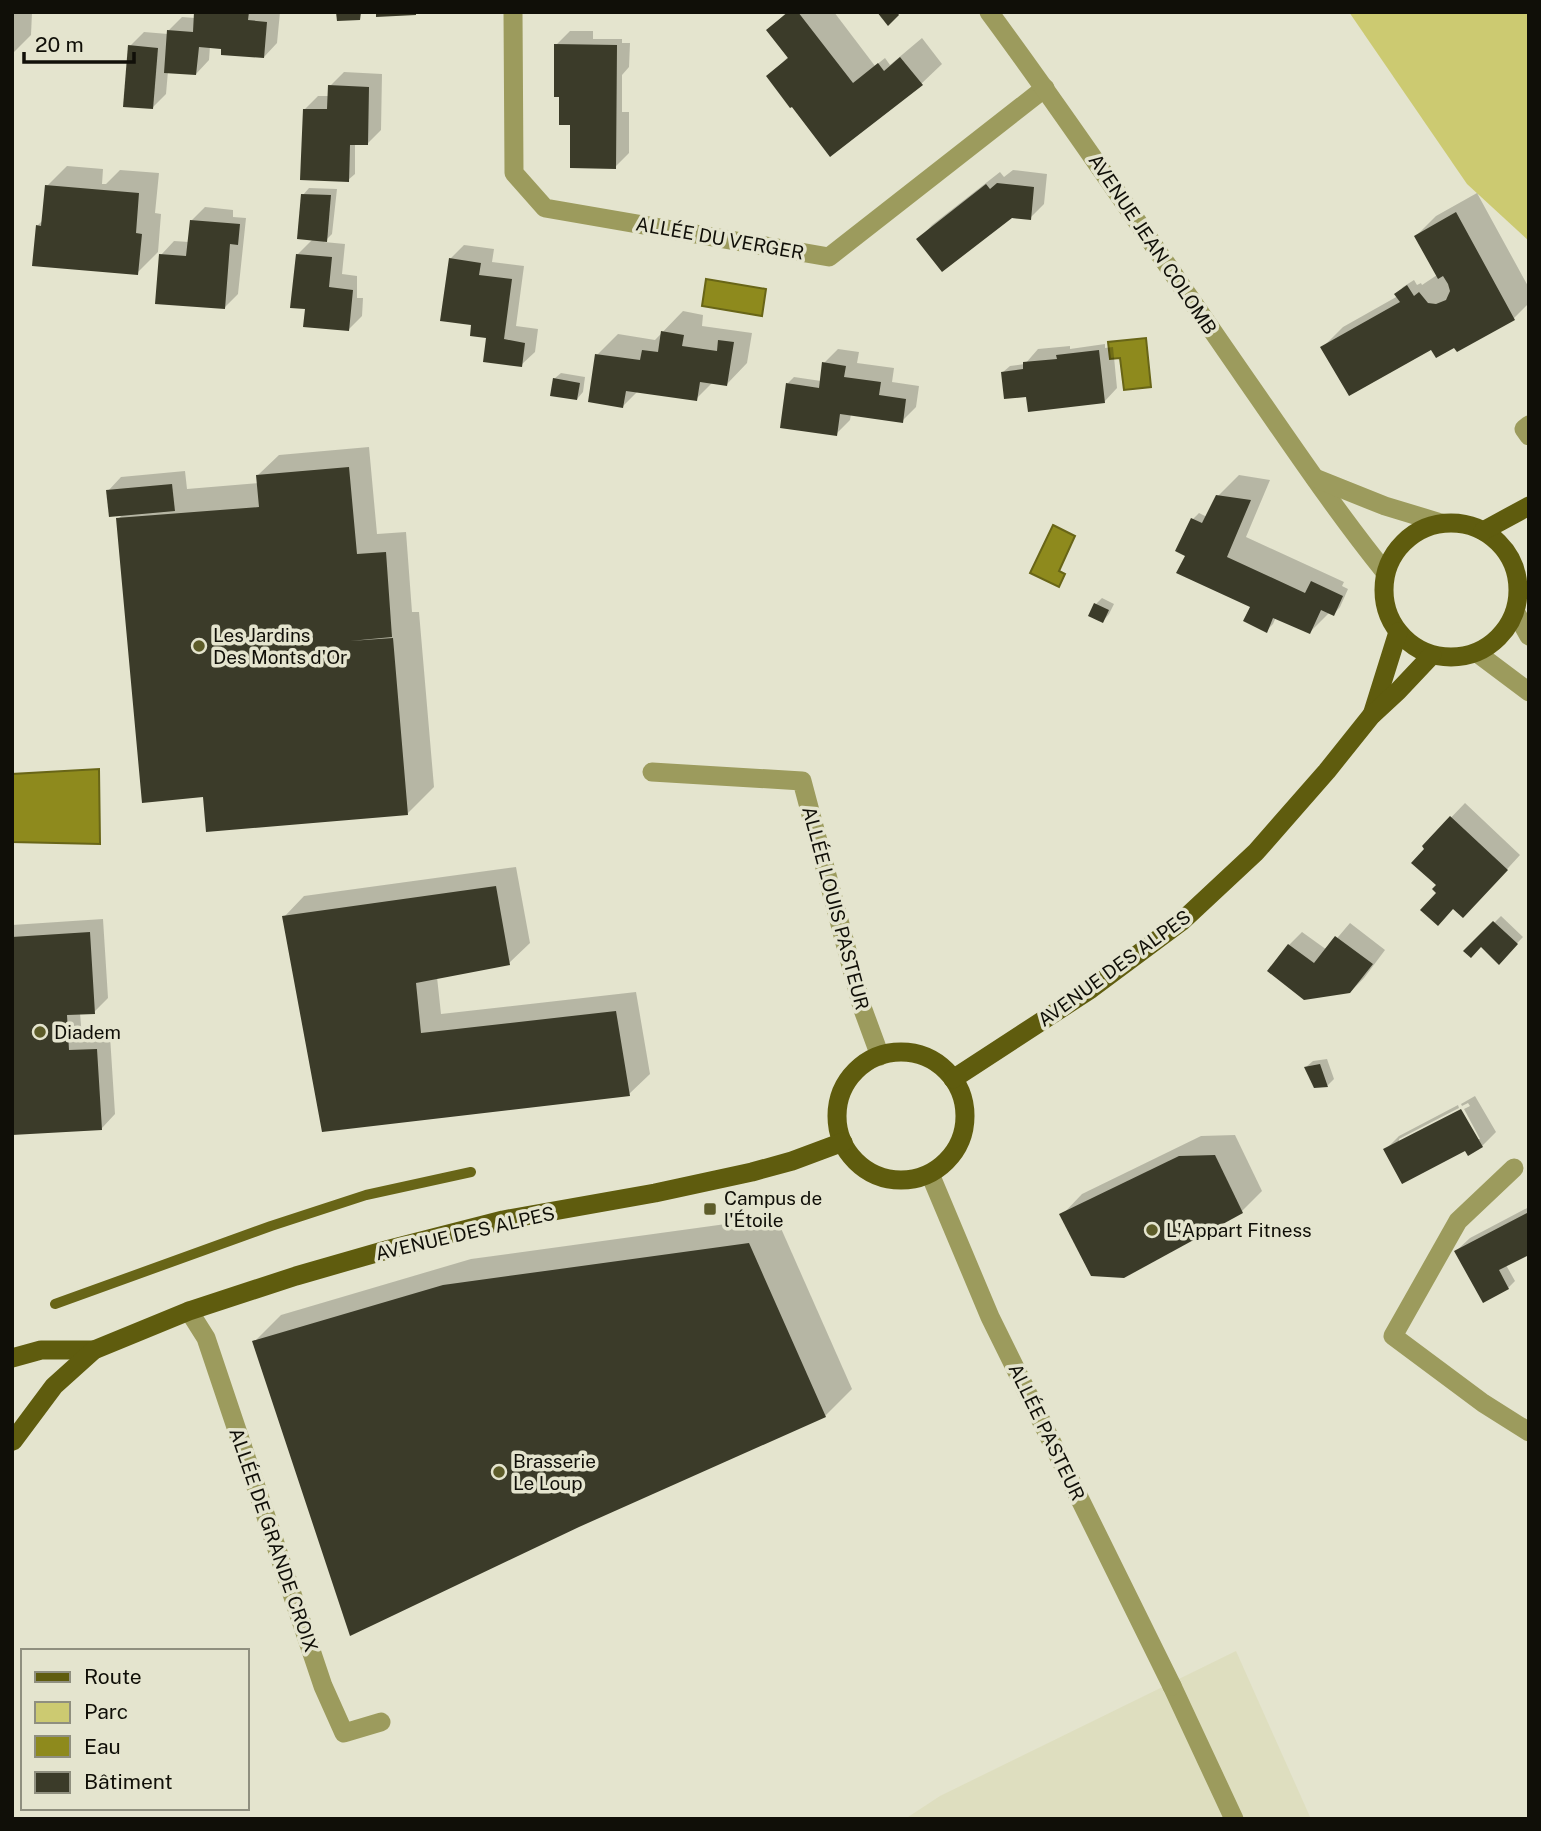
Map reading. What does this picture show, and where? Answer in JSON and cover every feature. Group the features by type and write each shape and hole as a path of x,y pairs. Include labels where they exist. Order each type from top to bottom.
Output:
{"main road":[{"path":"1483,531 1529,506"},
{"path":"1441,523 1462,523 1483,531 1500,544 1512,562 1518,583 1515,611 1507,628 1493,643 1477,653 1455,658 1432,655 1413,646 1398,632 1388,614 1383,593 1385,572 1393,554 1406,540 1422,529 1441,523"},
{"path":"1518,583 1529,564"},
{"name":"AVENUE DES ALPES","path":"1371,716 1398,632"},
{"name":"AVENUE DES ALPES","path":"953,1079 1091,989 1181,922 1256,852 1328,771 1371,716 1432,655"},
{"path":"913,1053 942,1067 953,1079 963,1099 965,1121 960,1143 947,1161 930,1174 911,1180 890,1180 870,1172 854,1159 843,1142 838,1126 838,1108 843,1091 852,1076 865,1064 880,1056 913,1053"},
{"name":"AVENUE DES ALPES","path":"13,1443 54,1386 94,1350 189,1311 296,1276 402,1246 503,1220 656,1193 752,1172 843,1142"},
{"name":"AVENUE DES ALPES","path":"12,1357 41,1350 94,1350"},
{"path":"12,1419 13,1443"}],"street":[{"name":"ALLÉE DU VERGER","path":"513,12 514,173 545,208 829,257 1045,88"},
{"name":"AVENUE JEAN COLOMB","path":"989,12 1045,88 1314,478 1385,572"},
{"path":"1529,425 1524,429 1529,436"},
{"path":"1314,478 1385,506 1441,523"},
{"path":"1515,611 1529,636"},
{"path":"1477,653 1529,692"},
{"name":"ALLÉE LOUIS PASTEUR","path":"652,772 802,782 862,1007 880,1056"},
{"path":"1514,1168 1458,1221 1393,1336 1483,1403 1529,1432"},
{"name":"ALLÉE PASTEUR","path":"930,1174 990,1317 1172,1686 1234,1819"},
{"name":"ALLÉE DE GRANDE CROIX","path":"189,1311 205,1338 323,1686 344,1733 381,1722"}],"shaded area":[{"path":"1236,1651 1311,1819 905,1819 940,1796"}],"green space":[{"path":"1349,12 1529,12 1529,241 1467,184"}],"water":[{"path":"706,279 766,289 762,316 702,306"},
{"path":"1146,338 1151,387 1124,390 1120,358 1110,359 1108,342"},
{"path":"1053,525 1075,536 1059,571 1065,574 1059,587 1030,573"},
{"path":"99,769 100,844 12,842 12,774"}],"building":[{"path":"194,12 249,12 248,20 267,22 264,58 221,55 221,49 199,47 196,75 164,73 167,30 193,32"},
{"path":"336,12 361,12 360,20 337,21"},
{"path":"376,12 416,12 416,15 376,17"},
{"path":"788,12 798,12 853,83 878,63 884,71 900,57 923,85 830,157 766,76 788,58 766,30"},
{"path":"877,12 897,12 899,15 888,26"},
{"path":"554,44 617,45 616,169 570,168 570,125 559,125 559,97 554,97"},
{"path":"128,45 158,48 153,109 123,107"},
{"path":"328,85 369,87 368,145 350,145 349,182 300,180 303,109 327,109"},
{"path":"997,183 1034,187 1031,220 1012,218 942,272 916,239 986,184 990,189"},
{"path":"45,185 139,193 136,233 142,234 138,275 32,266 36,225 41,226"},
{"path":"301,194 331,195 327,242 297,239"},
{"path":"1456,212 1515,320 1457,352 1454,348 1436,358 1431,350 1349,396 1320,347 1400,302 1394,294 1407,285 1414,296 1419,292 1428,303 1436,304 1446,300 1450,291 1448,284 1443,276 1438,279 1414,236"},
{"path":"190,220 240,224 238,245 230,244 225,309 155,304 159,254 186,256"},
{"path":"296,254 332,257 329,287 353,290 349,331 303,327 305,309 290,308"},
{"path":"449,258 481,263 479,275 512,279 504,339 525,343 522,367 483,362 486,338 470,336 471,325 440,321"},
{"path":"661,331 684,335 682,346 717,351 718,340 734,342 727,386 700,382 697,401 626,391 623,408 588,402 595,354 640,360 642,350 658,352"},
{"path":"1099,350 1105,403 1028,412 1026,397 1004,399 1001,372 1023,369 1023,362 1057,359 1056,355"},
{"path":"822,362 846,366 844,377 881,382 879,395 906,399 903,423 840,414 837,436 780,428 786,383 819,388"},
{"path":"553,378 580,383 577,400 550,396"},
{"path":"349,467 357,554 386,552 392,637 350,641 393,638 408,815 206,832 203,797 142,803 116,518 259,507 256,475"},
{"path":"172,484 175,511 109,517 106,490"},
{"path":"1216,495 1251,500 1227,557 1305,593 1311,581 1343,596 1334,616 1321,610 1310,634 1273,618 1267,633 1243,621 1250,607 1176,573 1185,556 1175,551 1191,518 1202,523"},
{"path":"1094,603 1109,610 1103,623 1088,616"},
{"path":"1450,816 1508,870 1463,918 1453,909 1438,926 1420,910 1436,893 1432,889 1436,885 1411,863 1424,849 1422,846"},
{"path":"496,886 510,965 416,983 421,1033 616,1011 630,1096 322,1132 282,916"},
{"path":"1493,921 1518,944 1499,965 1481,947 1471,958 1463,951"},
{"name":"Diadem","path":"90,932 95,1014 67,1015 69,1050 97,1049 102,1130 12,1135 12,937"},
{"path":"1335,936 1373,964 1350,993 1304,1000 1267,971 1288,944 1314,963"},
{"path":"1320,1064 1328,1087 1314,1088 1304,1067"},
{"path":"1461,1109 1483,1147 1468,1156 1465,1151 1402,1184 1383,1149"},
{"path":"1215,1155 1243,1213 1124,1278 1091,1276 1059,1214 1179,1156"},
{"path":"1529,1212 1529,1255 1499,1270 1509,1289 1483,1303 1454,1251"},
{"name":"Brasserie Le Loup","path":"749,1243 826,1417 579,1527 350,1636 252,1341 443,1285"}],"waterway":[{"path":"55,1304 271,1226 366,1195 471,1172"}],"place":[{"name":"Les Jardins Des Monts d'Or","path":"199,646"},
{"name":"Diadem","path":"40,1032"},
{"name":"Campus de l'Étoile","path":"710,1209"},
{"name":"L'Appart Fitness","path":"1152,1230"},
{"name":"Brasserie Le Loup","path":"499,1472"}]}
